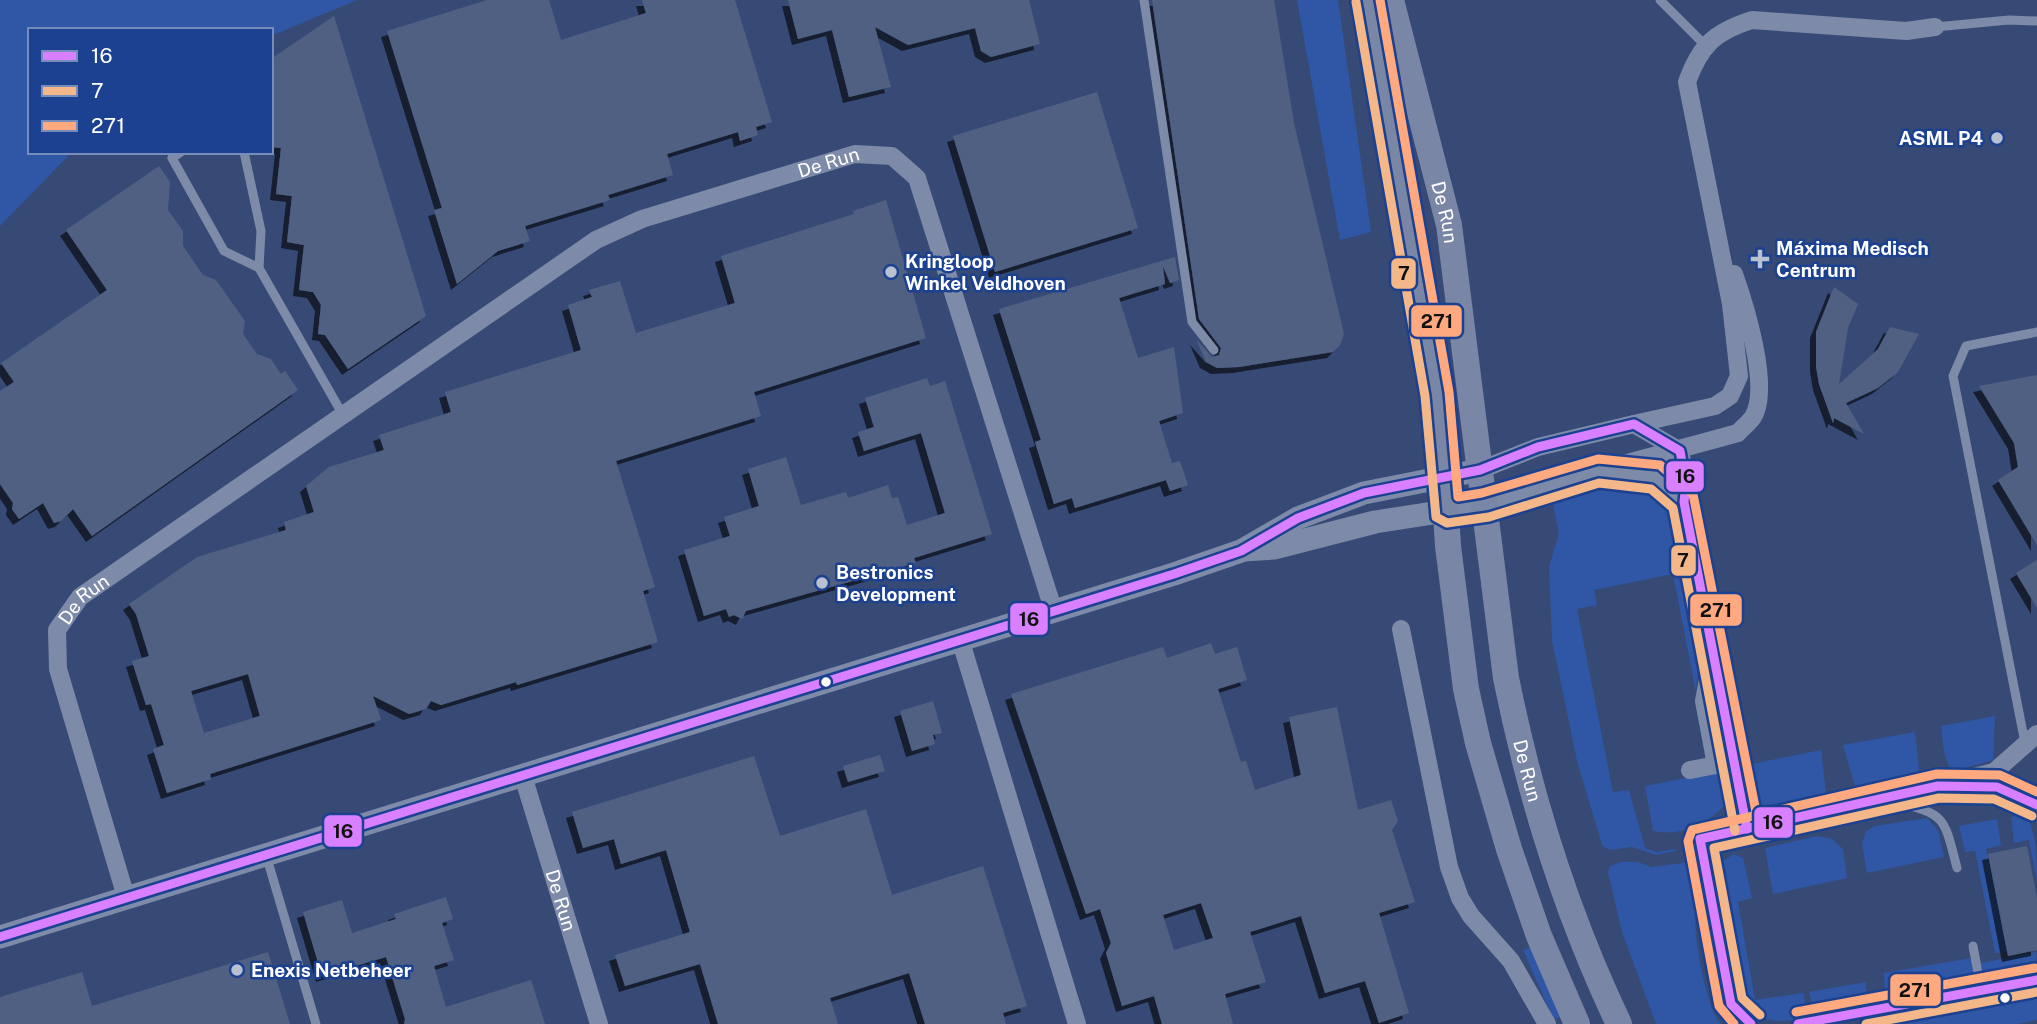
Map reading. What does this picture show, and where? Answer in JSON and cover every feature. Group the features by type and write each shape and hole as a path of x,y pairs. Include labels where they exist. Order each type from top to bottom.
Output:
{"main road":[{"name":"De Run","path":"1368,0 1437,394 1463,667 1478,743 1509,849 1539,936 1577,1024"},
{"name":"De Run","path":"1391,0 1448,225 1506,678 1528,781 1578,929 1619,1024"}],"street":[{"path":"1241,551 1277,528 1364,493 1480,470 1538,447 1715,406 1730,396 1739,376 1731,304 1687,82 1696,56 1705,45 1737,24 1752,20 1906,30 1935,27"},
{"name":"De Run","path":"126,897 58,669 57,629 80,597 596,240 642,219 855,154 892,156 917,178 1054,612"},
{"path":"0,937 961,642 1241,551 1274,548 1375,522 1485,505 1598,471 1680,452 1738,433 1753,417 1759,382 1744,301 1716,228"},
{"path":"1634,424 1680,452 1686,483 1684,502 1747,829"},
{"path":"1598,471 1656,477 1684,502"},
{"path":"1401,629 1449,867 1460,898 1471,916 1511,961 1547,1024"},
{"path":"961,642 1077,1024"},
{"path":"1690,770 1716,765 1704,701 1713,654"},
{"path":"1700,839 1994,772 2031,738"},
{"name":"De Run","path":"523,776 599,1024"},
{"path":"1938,786 1997,787 2037,805"}],"lane":[{"path":"1144,0 1192,322 1214,350"},
{"path":"1660,0 1705,45"},
{"path":"1935,27 2009,20 2037,21"},
{"path":"178,154 172,158 224,251 259,268"},
{"path":"244,154 261,232 259,268 343,415"},
{"path":"2031,738 1953,376 1966,346 2037,332"},
{"path":"1886,798 1931,810 1942,819 1957,868"},
{"path":"1700,839 1731,1004 1751,1024"},
{"path":"266,854 316,1024"},
{"path":"1973,946 1981,989"},
{"path":"1798,1024 2037,979"}],"shaded area":[{"path":"0,0 357,0 273,35 273,28 28,28 28,154 70,154 0,226"},
{"path":"1297,0 1338,0 1371,232 1340,240"},
{"path":"1635,485 1669,509 1682,542 1700,650 1696,692 1673,574 1594,590 1597,605 1577,609 1613,792 1629,790 1645,848 1656,852 1676,851 1656,855 1632,847 1609,850 1602,845 1577,761 1552,640 1549,567 1559,533 1552,500 1592,488"},
{"path":"1995,716 1993,760 1951,772 1944,752 1941,726"},
{"path":"1915,732 1920,777 1889,789 1856,790 1843,745"},
{"path":"1821,750 1826,793 1816,803 1764,808 1751,793 1747,765"},
{"path":"1723,773 1726,804 1719,811 1693,827 1673,832 1653,831 1645,786"},
{"path":"2024,813 2034,836 2037,881 2029,840 2014,843 2011,817"},
{"path":"1927,818 1938,830 1944,857 1867,873 1862,844 1866,831 1875,826"},
{"path":"1997,819 2001,845 1986,849 2008,952 1995,953 1975,851 1965,852 1959,826"},
{"path":"1817,836 1832,839 1843,849 1847,878 1773,894 1765,848"},
{"path":"1734,854 1743,858 1752,898 1738,902 1755,1000 1803,993 1809,1018 1771,1020 1756,1014 1740,1002 1717,873 1721,862"},
{"path":"1621,862 1638,862 1651,867 1690,862 1694,864 1699,956 1708,995 1721,1024 1656,1024 1622,932 1608,872 1610,866"},
{"path":"1531,947 1561,1016 1554,1020 1523,950"},
{"path":"2037,952 2035,970 1985,980 1981,963"},
{"path":"1972,958 1976,980 1885,997 1884,973"},
{"path":"1866,982 1865,1006 1815,1016 1809,992"},
{"path":"2037,992 2037,1020 2017,1024 1883,1024 1883,1019 1915,1020 2024,1001"}],"building":[{"path":"487,0 549,0 561,40 646,13 642,0 735,0 772,122 756,127 758,135 740,141 738,132 667,154 673,175 608,195 610,200 525,226 530,241 498,251 457,284 434,210 442,208 387,31"},
{"path":"788,0 1029,0 1040,44 991,57 981,51 975,28 908,45 875,27 891,87 849,97 832,30 798,39"},
{"path":"1152,0 1274,0 1294,123 1344,334 1340,345 1333,352 1239,367 1217,368 1206,362 1196,339 1212,357 1219,355 1221,348 1199,319"},
{"path":"334,16 426,316 348,369 325,335 318,334 321,305 313,292 299,290 304,245 287,242 292,196 276,194 281,148 273,147 273,58"},
{"path":"1097,92 1138,228 995,272 953,136"},
{"path":"159,166 170,182 168,210 183,231 183,246 203,275 216,280 245,321 243,334 257,354 271,359 281,374 285,371 298,390 92,536 73,509 61,521 54,523 43,503 19,519 12,509 13,503 0,484 0,391 14,382 1,363 107,290 66,230"},
{"path":"886,200 926,338 754,392 761,416 616,461 655,587 643,591 658,642 441,705 431,701 426,709 409,714 373,696 381,720 210,774 211,779 167,793 153,749 164,745 151,704 146,705 132,661 149,656 136,614 129,604 197,557 286,530 284,522 314,512 306,486 329,467 384,450 379,435 451,412 445,392 581,350 568,305 592,297 589,290 620,281 636,333 735,303 721,256 854,214 853,211","holes":["248,674 260,716 204,733 191,691"]},
{"path":"1175,257 1179,280 1170,283 1163,266 1165,284 1119,298 1138,358 1174,347 1183,413 1159,421 1172,463 1180,461 1188,485 1170,491 1166,480 1075,508 1072,498 1054,504 1035,442 1041,440 999,309"},
{"path":"1834,287 1858,304 1848,328 1839,384 1878,349 1890,327 1919,334 1898,372 1878,388 1846,403 1864,434 1834,418 1833,423 1819,384 1816,332"},
{"path":"2037,375 2037,545 1998,480 2018,467 2014,443 1979,386"},
{"path":"927,378 930,386 945,381 992,534 914,558 916,563 746,611 742,619 734,615 729,617 726,609 704,616 684,550 730,536 724,517 759,506 748,469 786,457 801,505 846,492 848,498 888,485 892,498 898,497 907,525 945,513 921,433 864,451 858,432 874,427 865,398"},
{"path":"2037,560 2037,608 2016,573"},
{"path":"1211,643 1215,654 1237,647 1247,680 1218,689 1241,762 1246,761 1255,790 1301,775 1289,717 1337,707 1358,810 1391,800 1398,821 1392,830 1415,902 1379,913 1409,1013 1379,1023 1365,981 1325,993 1301,916 1250,932 1266,982 1225,994 1233,1024 1162,1024 1154,996 1122,1006 1106,953 1111,943 1100,909 1086,914 1011,694 1163,647 1167,658","holes":["1201,903 1213,938 1174,950 1163,915"]},
{"path":"933,701 942,733 933,735 935,744 912,751 900,711"},
{"path":"880,755 885,771 848,782 843,766"},
{"path":"754,756 780,836 866,809 892,895 983,866 1027,1006 1003,1013 1006,1024 925,1024 909,973 830,998 838,1024 718,1024 700,964 625,986 615,955 690,932 666,850 621,864 614,839 583,848 572,812"},
{"path":"2027,846 2037,898 2037,950 2008,956 1988,854"},
{"path":"446,897 453,919 442,923 454,960 434,966 446,1007 531,980 545,1024 404,1024 405,1019 386,957 322,976 303,912 342,900 352,933 396,919 394,914"},
{"path":"268,952 290,1024 0,1024 0,997 82,972 92,1006"}],"transit line":[{"name":"271","path":"1380,0 1449,392 1458,497 1482,493 1598,459 1660,465 1693,494 1759,827"},
{"name":"7","path":"1356,2 1425,396 1436,517 1447,523 1489,517 1599,483 1651,489 1673,508 1735,831"},
{"name":"16","path":"0,937 1174,574 1241,551 1298,518 1364,493 1480,470 1538,447 1634,424 1680,451 1686,483 1684,502 1747,829"},
{"name":"271","path":"1734,1024 1719,1006 1688,841 1692,830 1937,774 2000,775 2037,792"},
{"name":"16","path":"1751,1024 1731,1004 1700,839 1938,786 1997,787 2037,805"},
{"name":"7","path":"1760,1015 1742,998 1714,848 1939,798 1994,799 2032,816"},
{"name":"271","path":"1796,1012 2035,968"},
{"name":"16","path":"1798,1024 2037,980"},
{"name":"7","path":"1866,1024 2037,992"}],"place":[{"name":"ASML P4","path":"1997,138"},
{"name":"Máxima Medisch Centrum","path":"1760,259"},
{"name":"Kringloop Winkel Veldhoven","path":"891,272"},
{"name":"Bestronics Development","path":"822,583"},
{"name":"Enexis Netbeheer","path":"237,970"}]}
